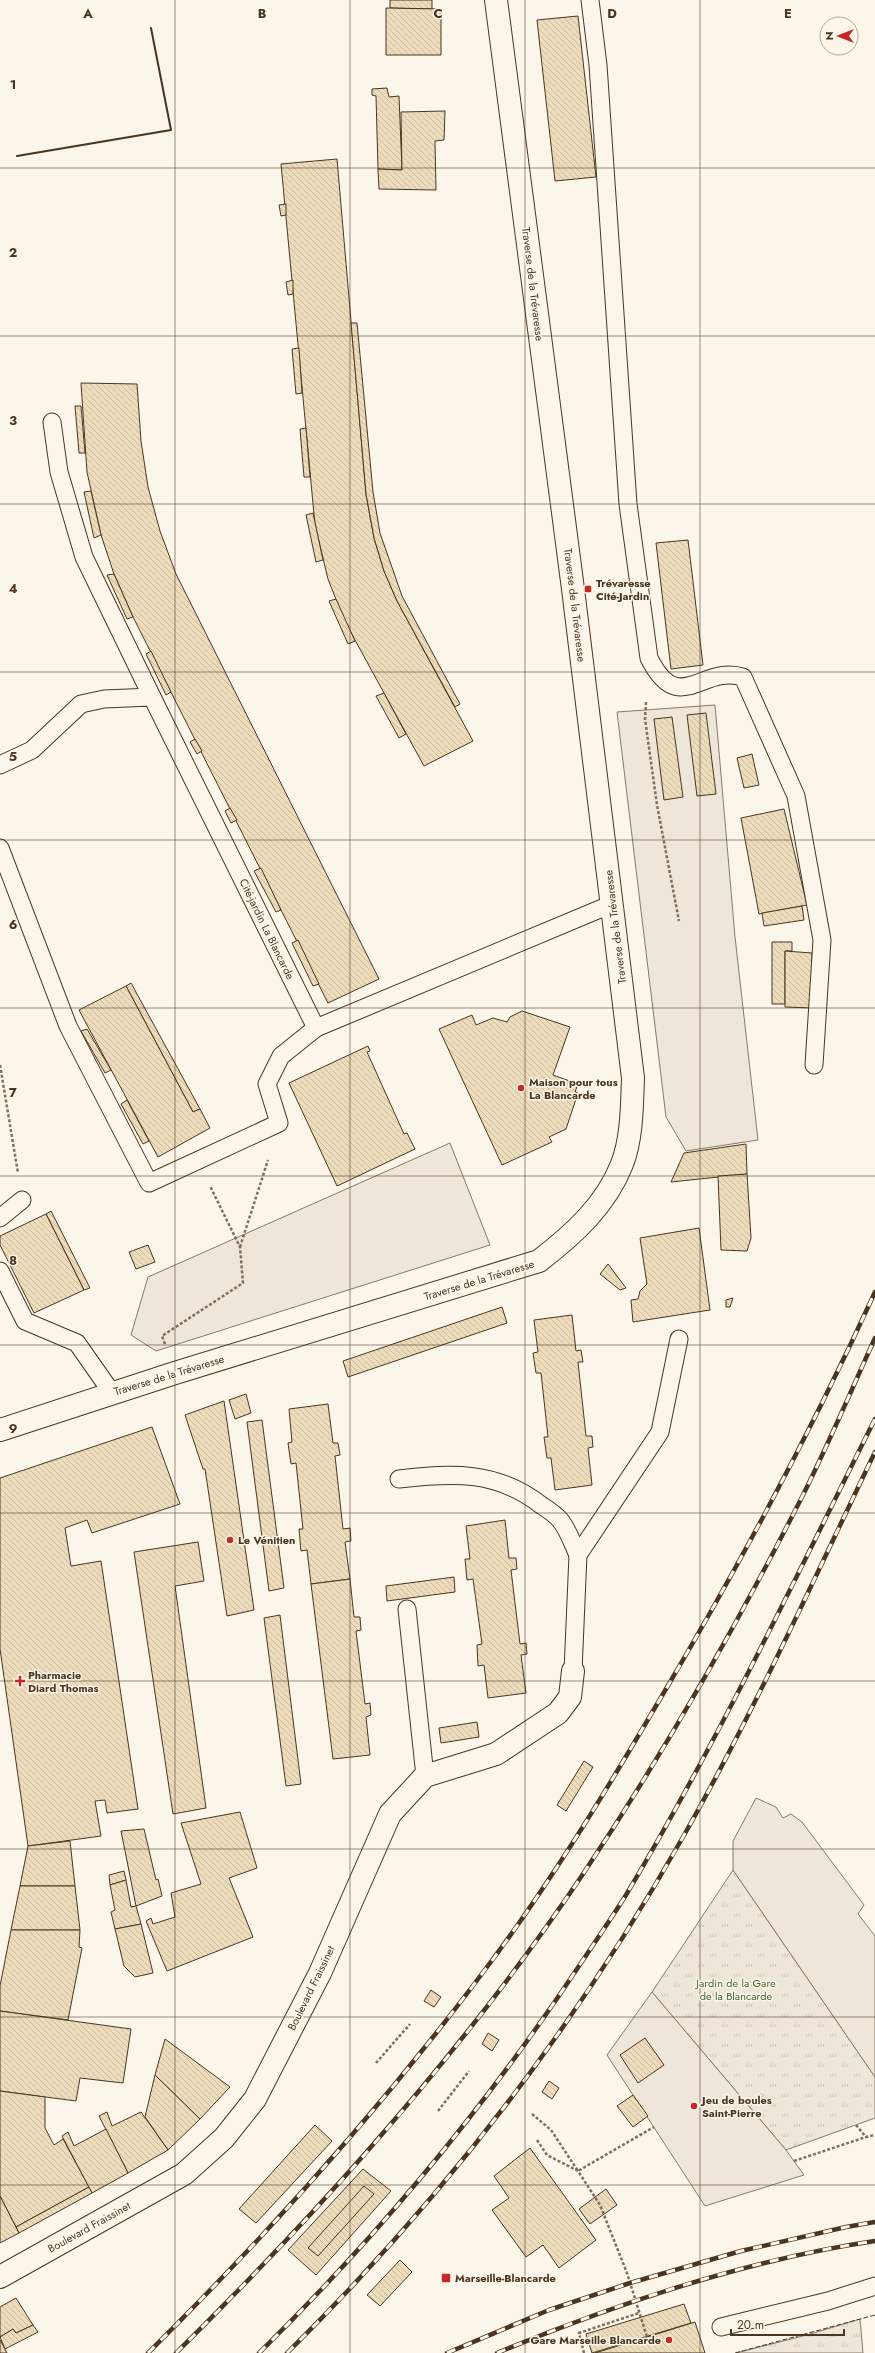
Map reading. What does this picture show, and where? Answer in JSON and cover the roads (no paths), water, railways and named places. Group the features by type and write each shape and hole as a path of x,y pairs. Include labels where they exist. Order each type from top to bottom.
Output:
{"street":[{"name":"Traverse de la Trévaresse","path":"0,1430 175,1373 539,1261 574,1233 601,1203 623,1163 631,1122 633,1078 496,0"},
{"path":"425,1776 496,1754 558,1713 570,1697 573,1671"},
{"name":"Boulevard Fraissinet","path":"0,2277 184,2174 224,2138 255,2099 320,1974 390,1814 425,1776"}],"lane":[{"path":"590,0 598,65 628,504 648,658 657,675 667,684 686,687 733,674 743,677 796,796 822,940 814,1065"},
{"name":"Cité-jardin La Blancarde","path":"52,422 59,472 84,557 316,1028"},
{"path":"0,765 32,750 81,704 104,699 152,697"},
{"path":"0,848 68,1026 150,1183 197,1159 279,1123 267,1084 281,1056 316,1028 612,904"},
{"path":"0,1218 22,1200"},
{"path":"0,1271 25,1321 77,1343 112,1393"},
{"path":"578,1555 660,1432 679,1339"},
{"path":"399,1479 441,1475 480,1476 506,1484 527,1493 561,1520 578,1555 573,1671"},
{"path":"407,1609 425,1776"},
{"path":"721,2327 828,2301 875,2286"}],"railway":[{"path":"148,2353 277,2220 398,2080 501,1949 550,1878 574,1842 619,1768 720,1596 801,1446 875,1292"},
{"path":"176,2353 286,2241 392,2124 491,2002 538,1939 583,1874 642,1782 725,1642 777,1546 812,1477 875,1338"},
{"path":"259,2353 347,2262 429,2168 469,2119 507,2069 609,1922 660,1837 724,1719 875,1419"},
{"path":"287,2353 344,2295 452,2172 552,2043 598,1976 642,1907 709,1790 759,1694 875,1452"},
{"path":"447,2353 549,2310 630,2283 741,2251 846,2227 875,2222"},
{"path":"497,2353 589,2317 683,2285 779,2259 875,2241"}],"place":[{"name":"Trévaresse Cité-Jardin","path":"588,589"},
{"name":"Maison pour tous La Blancarde","path":"521,1088"},
{"name":"Le Vénitien","path":"230,1540"},
{"name":"Pharmacie Diard Thomas","path":"20,1681"},
{"name":"Jeu de boules Saint-Pierre","path":"694,2106"},
{"name":"Marseille-Blancarde","path":"446,2278"},
{"name":"Gare Marseille Blancarde","path":"669,2340"}],"park label":[{"name":"Jardin de la Gare de la Blancarde","path":"736,1989"}]}
